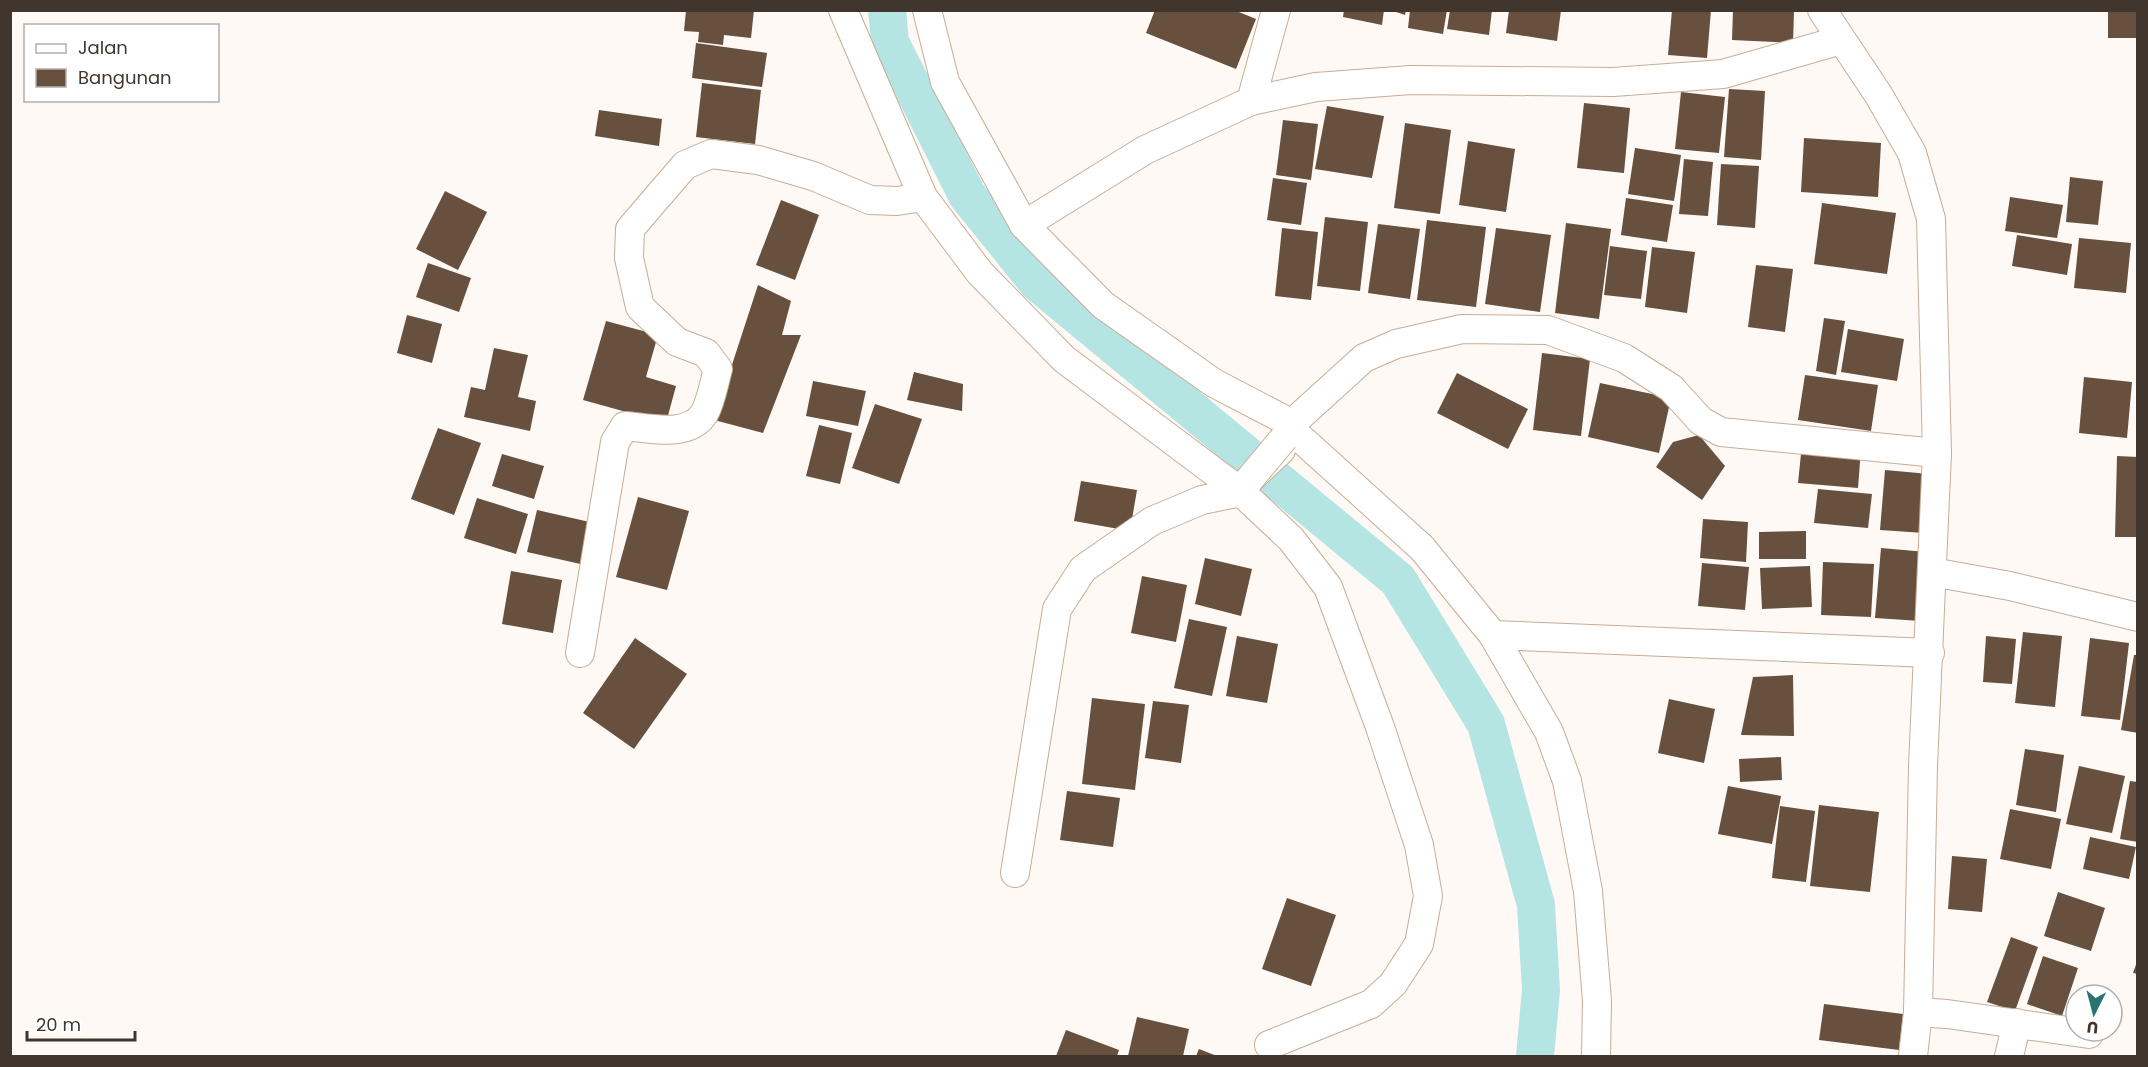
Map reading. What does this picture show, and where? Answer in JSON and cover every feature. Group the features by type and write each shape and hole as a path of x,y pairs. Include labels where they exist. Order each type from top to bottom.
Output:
{"street":[{"path":"843,10 923,197 980,273 1064,358 1245,486 1291,539 1328,587 1380,727 1419,845 1428,896 1419,944 1393,984 1371,1004 1269,1045"},
{"path":"927,10 945,82 1024,225 1103,305 1214,383 1281,418 1284,438 1422,548 1493,635 1549,732 1567,781 1588,891 1597,1001 1596,1056"},
{"path":"1251,100 1275,10"},
{"path":"1822,10 1878,94 1912,153 1931,219 1937,453 1937,573 1923,766 1918,1012 1913,1056"},
{"path":"1024,225 1145,150 1251,100 1316,87 1411,80 1613,82 1723,74 1841,40"},
{"path":"580,653 615,442 626,426 674,430 691,426 704,413 718,369 706,353 677,342 640,307 629,258 630,229 685,165 711,154 758,160 791,169 870,200 897,201 923,197"},
{"path":"1015,873 1056,609 1068,589 1083,569 1152,521 1202,500 1245,486 1284,438 1364,358 1396,344 1462,329 1548,330 1624,358 1671,388 1701,421 1721,432 1937,453"},
{"path":"1937,573 2138,616"},
{"path":"1493,635 1930,653"},
{"path":"1918,1012 2064,1030"},
{"path":"2008,1056 2017,1023"}],"building":[{"path":"686,10 754,10 751,38 724,35 723,45 698,42 699,32 684,31"},
{"path":"1155,10 1234,10 1256,19 1236,69 1146,33"},
{"path":"1344,10 1384,10 1382,25 1343,17"},
{"path":"1390,10 1406,10 1405,15"},
{"path":"1410,10 1447,10 1443,34 1408,28"},
{"path":"1450,10 1492,10 1489,35 1447,29"},
{"path":"1509,10 1561,10 1557,41 1506,33"},
{"path":"1672,10 1711,10 1707,58 1668,55"},
{"path":"1733,10 1794,12 1793,43 1732,40"},
{"path":"2108,10 2138,10 2138,38 2108,38"},
{"path":"696,43 767,53 762,87 692,78"},
{"path":"702,83 761,90 755,144 696,137"},
{"path":"1729,89 1765,91 1761,160 1724,157"},
{"path":"1681,92 1725,97 1719,153 1675,149"},
{"path":"1584,103 1630,108 1624,173 1577,168"},
{"path":"1327,106 1384,116 1372,178 1315,169"},
{"path":"599,110 662,119 659,146 595,136"},
{"path":"1283,120 1318,124 1311,180 1276,175"},
{"path":"1405,123 1451,130 1440,214 1394,208"},
{"path":"1804,138 1881,143 1878,197 1801,192"},
{"path":"1468,141 1515,149 1506,212 1459,205"},
{"path":"1635,148 1681,155 1674,201 1628,194"},
{"path":"1684,159 1713,162 1708,216 1679,214"},
{"path":"1721,164 1759,166 1755,228 1717,225"},
{"path":"2070,177 2103,181 2098,225 2066,222"},
{"path":"1273,178 1307,183 1301,225 1267,220"},
{"path":"445,191 487,212 458,270 416,249"},
{"path":"2010,197 2063,205 2057,238 2005,231"},
{"path":"1626,198 1673,205 1667,242 1621,235"},
{"path":"781,200 819,215 795,280 756,265"},
{"path":"1822,203 1896,213 1887,274 1814,264"},
{"path":"1325,217 1368,222 1360,291 1317,286"},
{"path":"1427,220 1486,227 1476,307 1417,300"},
{"path":"1566,223 1611,229 1599,319 1555,313"},
{"path":"1378,224 1420,229 1410,299 1368,293"},
{"path":"1282,228 1318,232 1311,300 1275,296"},
{"path":"1496,228 1551,235 1540,312 1485,304"},
{"path":"2017,235 2072,244 2067,275 2012,266"},
{"path":"2079,238 2131,243 2126,293 2074,288"},
{"path":"1610,246 1647,251 1641,299 1604,295"},
{"path":"1652,247 1695,252 1687,313 1645,307"},
{"path":"428,263 471,278 459,312 416,297"},
{"path":"1756,265 1793,269 1785,332 1748,327"},
{"path":"758,285 791,301 782,335 801,335 763,433 714,420"},
{"path":"407,315 442,324 432,363 397,353"},
{"path":"1824,318 1845,321 1836,375 1816,371"},
{"path":"606,321 658,335 646,377 676,386 666,423 583,400"},
{"path":"1848,329 1904,339 1897,381 1841,372"},
{"path":"494,348 528,355 518,397 536,401 530,431 464,417 471,387 485,390"},
{"path":"1542,353 1590,359 1581,436 1533,430"},
{"path":"914,372 963,384 962,411 907,400"},
{"path":"1457,373 1528,409 1508,449 1437,413"},
{"path":"1805,375 1878,385 1871,431 1798,420"},
{"path":"2084,377 2132,382 2127,438 2079,433"},
{"path":"813,381 866,391 858,426 806,416"},
{"path":"1600,383 1671,398 1659,453 1588,437"},
{"path":"875,404 922,419 899,484 852,468"},
{"path":"819,425 852,433 840,484 806,476"},
{"path":"438,428 481,443 454,515 411,499"},
{"path":"1699,435 1725,466 1702,500 1656,467 1673,442"},
{"path":"1802,444 1861,449 1858,488 1798,483"},
{"path":"502,454 544,466 534,499 492,486"},
{"path":"2117,456 2138,457 2138,537 2115,537"},
{"path":"1885,470 1929,474 1924,533 1880,530"},
{"path":"1081,481 1137,490 1130,531 1074,521"},
{"path":"1818,489 1872,494 1868,528 1814,523"},
{"path":"638,497 689,511 667,590 616,577"},
{"path":"477,498 528,514 516,554 464,538"},
{"path":"537,510 594,523 585,565 527,552"},
{"path":"1703,519 1748,522 1746,562 1700,558"},
{"path":"1806,531 1806,559 1759,559 1759,532"},
{"path":"1881,548 1926,552 1921,621 1875,618"},
{"path":"1205,558 1252,569 1241,616 1195,604"},
{"path":"1823,562 1874,564 1871,617 1821,615"},
{"path":"1702,563 1749,567 1745,610 1698,606"},
{"path":"1810,566 1812,607 1762,609 1760,568"},
{"path":"511,571 562,580 553,633 502,624"},
{"path":"1142,576 1187,585 1176,642 1131,633"},
{"path":"1189,619 1227,627 1212,696 1174,688"},
{"path":"2023,632 2062,636 2055,707 2015,703"},
{"path":"1237,636 1278,644 1267,703 1226,696"},
{"path":"1986,636 2016,639 2012,684 1983,682"},
{"path":"635,638 687,674 634,749 583,713"},
{"path":"2090,638 2129,643 2120,720 2081,716"},
{"path":"2134,655 2138,655 2138,733 2121,730"},
{"path":"1793,675 1794,736 1741,735 1753,677"},
{"path":"1092,698 1145,704 1135,790 1082,784"},
{"path":"1669,699 1715,709 1704,763 1658,753"},
{"path":"1153,701 1189,705 1181,763 1145,758"},
{"path":"2025,749 2064,755 2056,812 2016,805"},
{"path":"1781,757 1782,780 1740,782 1739,759"},
{"path":"2079,766 2125,776 2112,833 2066,824"},
{"path":"2130,781 2138,782 2138,842 2120,839"},
{"path":"1728,786 1781,796 1772,844 1718,834"},
{"path":"1067,791 1120,798 1113,847 1060,840"},
{"path":"1819,805 1879,812 1870,892 1810,886"},
{"path":"1780,806 1815,811 1806,882 1772,878"},
{"path":"2010,809 2061,819 2051,869 2000,859"},
{"path":"2090,837 2136,847 2129,879 2083,869"},
{"path":"1952,856 1987,859 1982,912 1948,909"},
{"path":"2058,892 2105,908 2091,951 2044,936"},
{"path":"1287,898 1336,915 1311,986 1262,969"},
{"path":"2011,937 2038,947 2015,1011 1987,1002"},
{"path":"2043,956 2078,968 2073,983 2064,983 2062,1016 2027,1004"},
{"path":"2138,959 2138,974 2133,973"},
{"path":"1824,1004 1903,1014 1899,1050 1819,1040"},
{"path":"1137,1017 1189,1029 1183,1056 1128,1056"},
{"path":"1066,1030 1119,1050 1117,1056 1056,1056"},
{"path":"1199,1049 1217,1056 1196,1056"}],"waterway":[{"path":"887,10 890,42 967,195 1037,282 1398,580 1486,724 1536,905 1541,990 1535,1056"}]}
